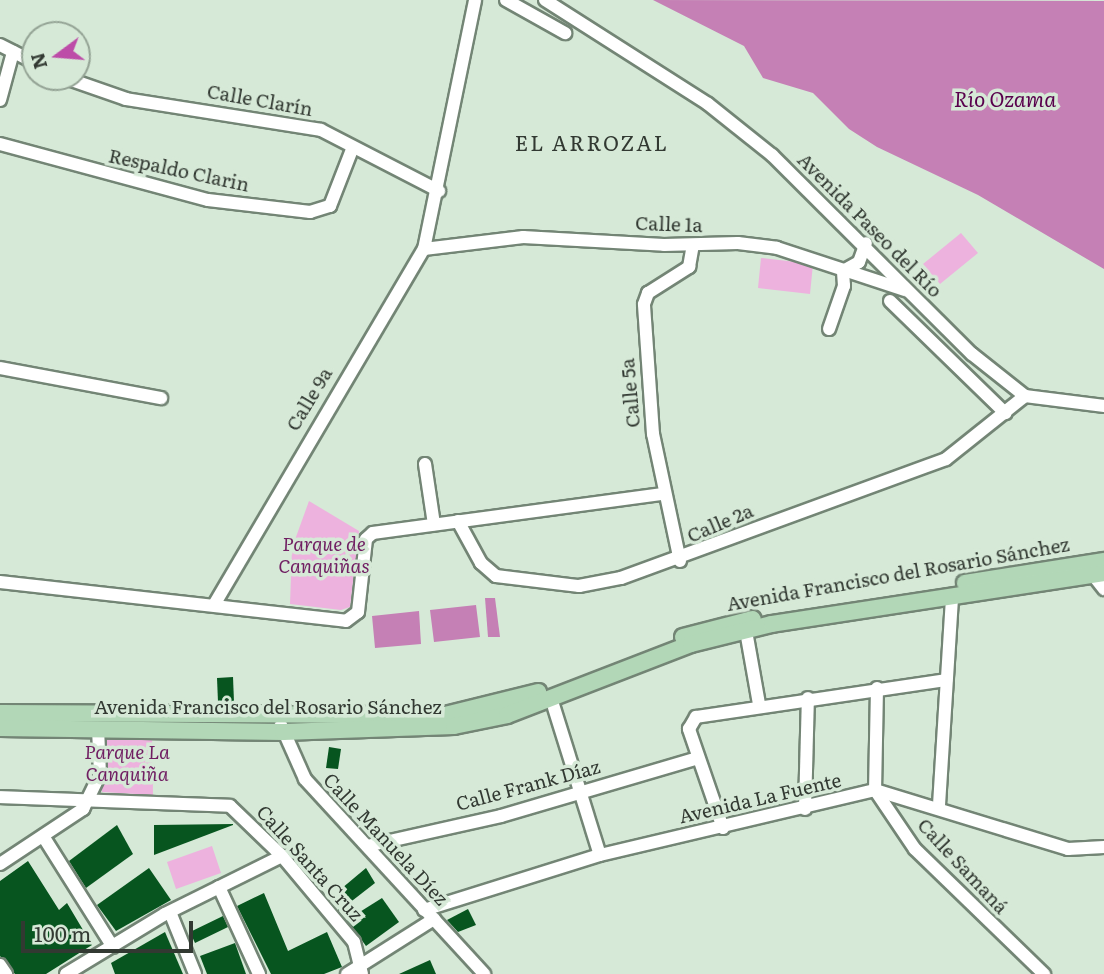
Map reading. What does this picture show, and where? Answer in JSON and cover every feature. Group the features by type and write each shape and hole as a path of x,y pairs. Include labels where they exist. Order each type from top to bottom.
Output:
{"main road":[{"name":"Avenida Francisco del Rosario Sánchez","path":"0,713 281,725 467,712 530,695 714,626 1104,561"},
{"name":"Avenida Francisco del Rosario Sánchez","path":"0,729 281,725 454,726 551,698 691,644 746,631 1099,574"}],"street":[{"name":"Calle 9a","path":"214,605 424,249 439,191 475,0"},
{"path":"506,0 565,33"},
{"name":"Avenida Paseo del Río","path":"545,0 708,104 772,155 866,243 907,291 1025,396"},
{"path":"0,46 21,56"},
{"path":"0,100 13,52"},
{"name":"Calle Clarín","path":"91,87 126,99 303,126 353,147 439,191"},
{"name":"Respaldo Clarin","path":"0,144 198,198 310,212 330,206 353,147"},
{"name":"Calle 1a","path":"424,249 523,237 777,248 907,291"},
{"path":"829,329 845,286 843,271 859,262 866,243"},
{"name":"Calle 5a","path":"680,561 662,494 644,304 648,293 689,267 693,245"},
{"path":"890,301 1005,413"},
{"path":"0,368 161,398"},
{"path":"1025,396 1104,406"},
{"name":"Calle 2a","path":"458,521 481,563 507,580 579,586 680,561 946,459 1025,396"},
{"path":"425,464 434,524"},
{"path":"0,582 346,621 358,612 369,535 662,494"},
{"path":"1099,574 1104,589"},
{"path":"939,805 952,596"},
{"path":"746,631 759,704"},
{"path":"723,828 689,729 696,718 759,704 946,680"},
{"path":"875,790 877,688"},
{"path":"551,698 600,855"},
{"path":"805,809 808,698"},
{"name":"Calle Manuela Díez","path":"281,725 305,779 484,974"},
{"path":"0,864 70,820 89,799 100,774 98,729"},
{"name":"Calle Frank Díaz","path":"368,846 579,793 698,758"},
{"name":"Avenida La Fuente","path":"347,974 362,971 429,914 600,855 805,809 875,790 939,805 1068,849 1104,847"},
{"name":"Calle Samaná","path":"875,790 915,849 1044,974"},
{"name":"Calle Santa Cruz","path":"0,797 218,801 250,821 282,856 354,942 362,971"},
{"path":"43,836 113,947"},
{"path":"66,974 170,912 282,856"},
{"path":"219,887 259,974"},
{"path":"170,912 195,974"},
{"path":"0,965 6,974"}],"green space":[{"path":"961,233 978,253 940,284 923,264"},
{"path":"761,258 813,264 810,294 758,288"},
{"name":"Parque de Canquiñas","path":"309,501 359,531 350,607 341,610 290,604 292,548"},
{"name":"Parque La Canquiña","path":"103,730 152,733 153,795 102,792"},
{"path":"212,846 221,873 176,889 167,862"}],"water":[{"name":"Río Ozama","path":"653,0 1104,1 1104,269 978,195 877,147 849,129 813,93 763,78 744,46"},
{"path":"485,598 495,598 500,637 488,637"},
{"path":"476,605 480,637 434,642 430,610"},
{"path":"419,611 421,644 375,648 372,616"}],"building":[{"path":"233,677 234,702 218,702 217,678"},
{"path":"329,747 341,749 338,769 326,768"},
{"path":"233,824 154,855 154,825"},
{"path":"117,825 133,854 86,888 69,861"},
{"path":"28,861 59,910 67,903 92,945 46,974 15,974 0,956 0,881"},
{"path":"149,868 171,900 116,931 97,905"},
{"path":"366,868 375,883 339,911 329,899"},
{"path":"264,893 288,951 327,932 342,967 324,974 271,974 237,906"},
{"path":"382,898 399,922 366,946 347,920"},
{"path":"468,909 476,925 458,932 447,920"},
{"path":"223,916 228,927 195,943 190,932"},
{"path":"165,932 183,974 115,974 111,963"},
{"path":"235,943 246,974 207,974 200,956"},
{"path":"430,960 436,974 399,974"}],"district":[{"name":"EL ARROZAL","path":"592,142"}]}
